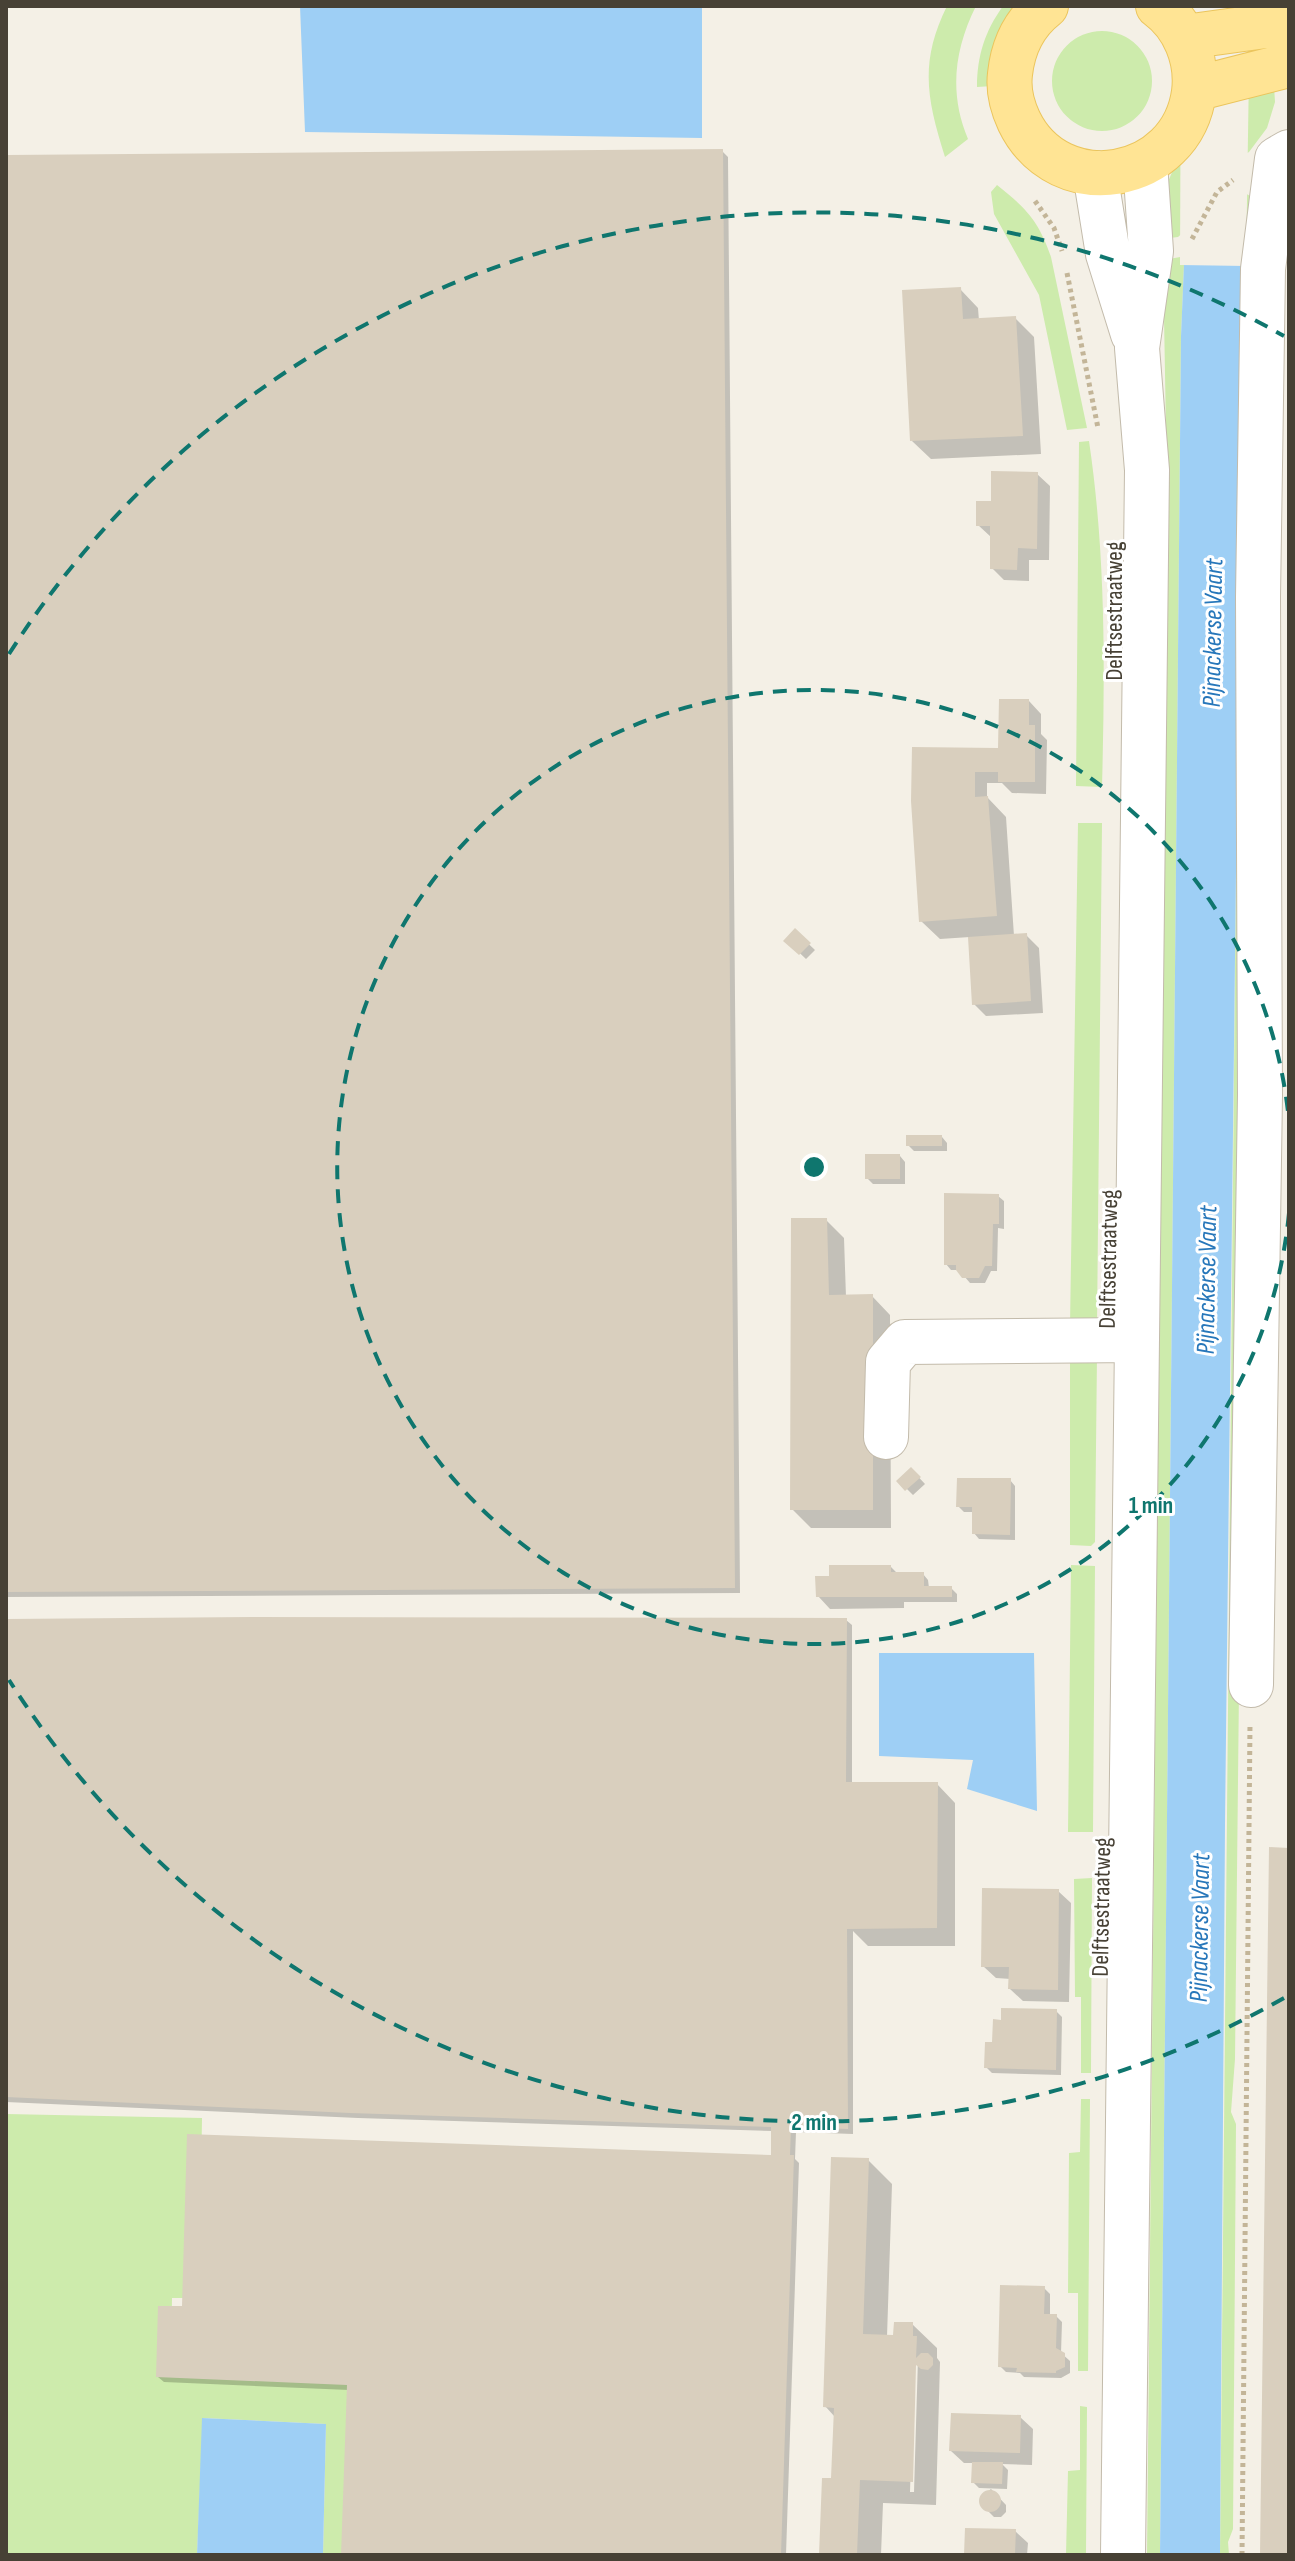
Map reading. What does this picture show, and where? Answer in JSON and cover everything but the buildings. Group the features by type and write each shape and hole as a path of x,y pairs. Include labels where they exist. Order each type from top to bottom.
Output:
{"main road":[{"path":"1046,6 1034,15 1020,36 1011,59 1008,84 1013,109 1037,148 1074,170 1095,173 1129,170 1159,152 1191,108 1195,89 1194,62 1172,20"},
{"path":"1172,20 1272,28"},
{"path":"1195,89 1271,70"}],"street":[{"name":"Delftsestraatweg","path":"1137,348 1151,251 1159,152"},
{"path":"1251,1685 1260,1095 1258,597 1263,269 1269,162"},
{"name":"Delftsestraatweg","path":"1095,173 1108,254 1137,348 1147,470 1123,2555"},
{"path":"886,1437 888,1362 905,1342 1137,1340"}],"path":[{"path":"1189,243 1222,186 1269,162"},
{"path":"1030,196 1054,228 1063,254"},
{"path":"1066,269 1100,439"},
{"path":"1242,2555 1251,1685"}],"green space":[{"path":"947,6 976,6 963,39 957,72 958,105 968,139 945,157 930,99 929,64 932,45"},
{"path":"1003,6 1026,6 993,86 977,87 983,44"},
{"path":"1102,31 1130,39 1144,53 1152,81 1144,109 1130,123 1102,131 1074,123 1060,109 1052,81 1060,53 1074,39"},
{"path":"1274,86 1275,102 1267,128 1249,152 1229,164 1188,228 1178,237 1170,238 1165,189 1175,165 1214,114"},
{"path":"997,185 1030,216 1042,234 1051,257 1087,428 1067,430 1039,295 994,214 991,192"},
{"path":"1240,190 1250,196 1255,204 1235,2059 1231,2112 1236,2124 1233,2529 1228,2542 1229,2555 1220,2555 1241,334 1184,265 1160,2555 1147,2555 1164,834 1166,430 1163,260 1186,256"},
{"path":"1089,441 1099,527 1103,613 1102,787 1076,786 1079,442"},
{"path":"1078,823 1102,823 1097,1327 1070,1325"},
{"path":"1097,1355 1095,1542 1091,1546 1070,1545 1070,1356"},
{"path":"1071,1565 1095,1566 1093,1832 1068,1832"},
{"path":"1092,1878 1091,2073 1081,2073 1081,1997 1075,1997 1074,1879"},
{"path":"1081,2099 1090,2099 1088,2371 1078,2371 1078,2293 1068,2293 1069,2153 1080,2152"},
{"path":"6,2114 202,2118 199,2298 172,2298 171,2365 360,2380 358,2555 323,2555 326,2424 203,2418 197,2555 6,2555"},
{"path":"1080,2406 1087,2407 1086,2555 1066,2555 1068,2471 1080,2470"}],"water":[{"path":"300,6 702,6 702,138 305,132"},
{"name":"Pijnackerse Vaart","path":"1246,6 1225,1824 1220,2555 1160,2555 1181,336 1184,264"},
{"path":"879,1653 1034,1653 1037,1811 967,1789 973,1760 879,1756"},
{"path":"202,2418 326,2424 323,2555 197,2555"}],"pier":[{"path":"1181,6 1250,6 1246,266 1180,265"}]}
